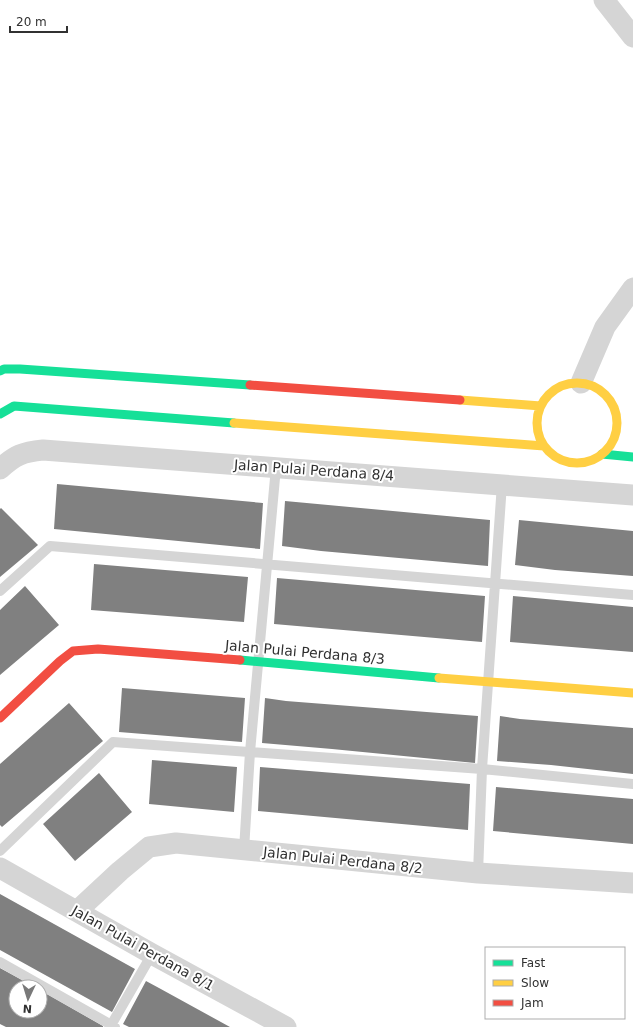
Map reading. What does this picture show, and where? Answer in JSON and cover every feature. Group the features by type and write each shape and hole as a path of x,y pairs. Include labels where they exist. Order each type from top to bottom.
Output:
{"street":[{"path":"604,0 633,37"},
{"path":"581,383 605,327 633,288"},
{"path":"0,371 4,369 28,369 541,406"},
{"path":"571,383 591,385 607,396 613,405 617,426 614,436 609,446 602,454 592,460 570,462 560,459 544,446 540,437 537,426 541,406 553,391 562,386 571,383"},
{"path":"0,414 14,406 29,406 544,446"},
{"path":"616,415 627,416"},
{"name":"Jalan Pulai Perdana 8/4","path":"0,469 8,462 26,452 43,450 633,495"},
{"path":"602,454 633,457"},
{"name":"Jalan Pulai Perdana 8/3","path":"0,718 60,661 74,651 98,650 259,662 489,683 633,693"},
{"name":"Jalan Pulai Perdana 8/2","path":"77,911 120,871 149,847 176,843 478,873 633,883"},
{"name":"Jalan Pulai Perdana 8/1","path":"0,868 152,954 286,1027"}],"lane":[{"path":"244,850 250,752 276,467"},
{"path":"478,873 482,768 502,484"},
{"path":"0,591 50,546 633,595"},
{"path":"0,851 114,742 482,768 633,784"},
{"path":"0,962 112,1026 152,954"}],"building":[{"path":"57,484 263,503 260,549 54,529"},
{"path":"285,501 490,520 488,566 321,551 282,546"},
{"path":"1,508 38,545 0,577 0,509"},
{"path":"519,520 633,531 633,576 555,570 515,565"},
{"path":"94,564 248,577 244,622 91,610"},
{"path":"277,578 485,596 482,642 274,624"},
{"path":"25,586 59,625 0,675 0,610"},
{"path":"513,596 633,607 633,652 510,642"},
{"path":"122,688 245,698 242,742 119,732"},
{"path":"265,698 286,701 478,716 475,763 262,743"},
{"path":"69,703 103,741 2,827 0,825 0,764"},
{"path":"500,716 633,728 633,774 497,761"},
{"path":"152,760 237,767 234,812 149,804"},
{"path":"260,767 470,784 468,830 258,811"},
{"path":"99,773 132,812 75,861 43,824"},
{"path":"496,787 633,799 633,844 493,831"},
{"path":"0,894 135,969 112,1012 0,950"},
{"path":"0,968 20,979 8,979 8,1019 48,1019 48,995 103,1027 6,1027 0,1024"},
{"path":"146,981 230,1027 129,1027 123,1024"}],"traffic: fast":[{"path":"0,371 4,369 20,369 250,385"},
{"path":"0,414 14,406 234,423"},
{"path":"602,454 633,457"},
{"path":"240,660 439,678"}],"traffic: slow":[{"path":"577,383 592,386 605,395 614,408 617,423 614,438 605,451 592,460 577,463 562,460 549,451 540,438 537,423 540,408 549,395 562,386 577,383"},
{"path":"460,400 541,406"},
{"path":"234,423 544,446"},
{"path":"439,678 633,693"}],"traffic: jam":[{"path":"250,385 460,400"},
{"path":"0,718 60,661 73,651 98,649 240,660"}]}
